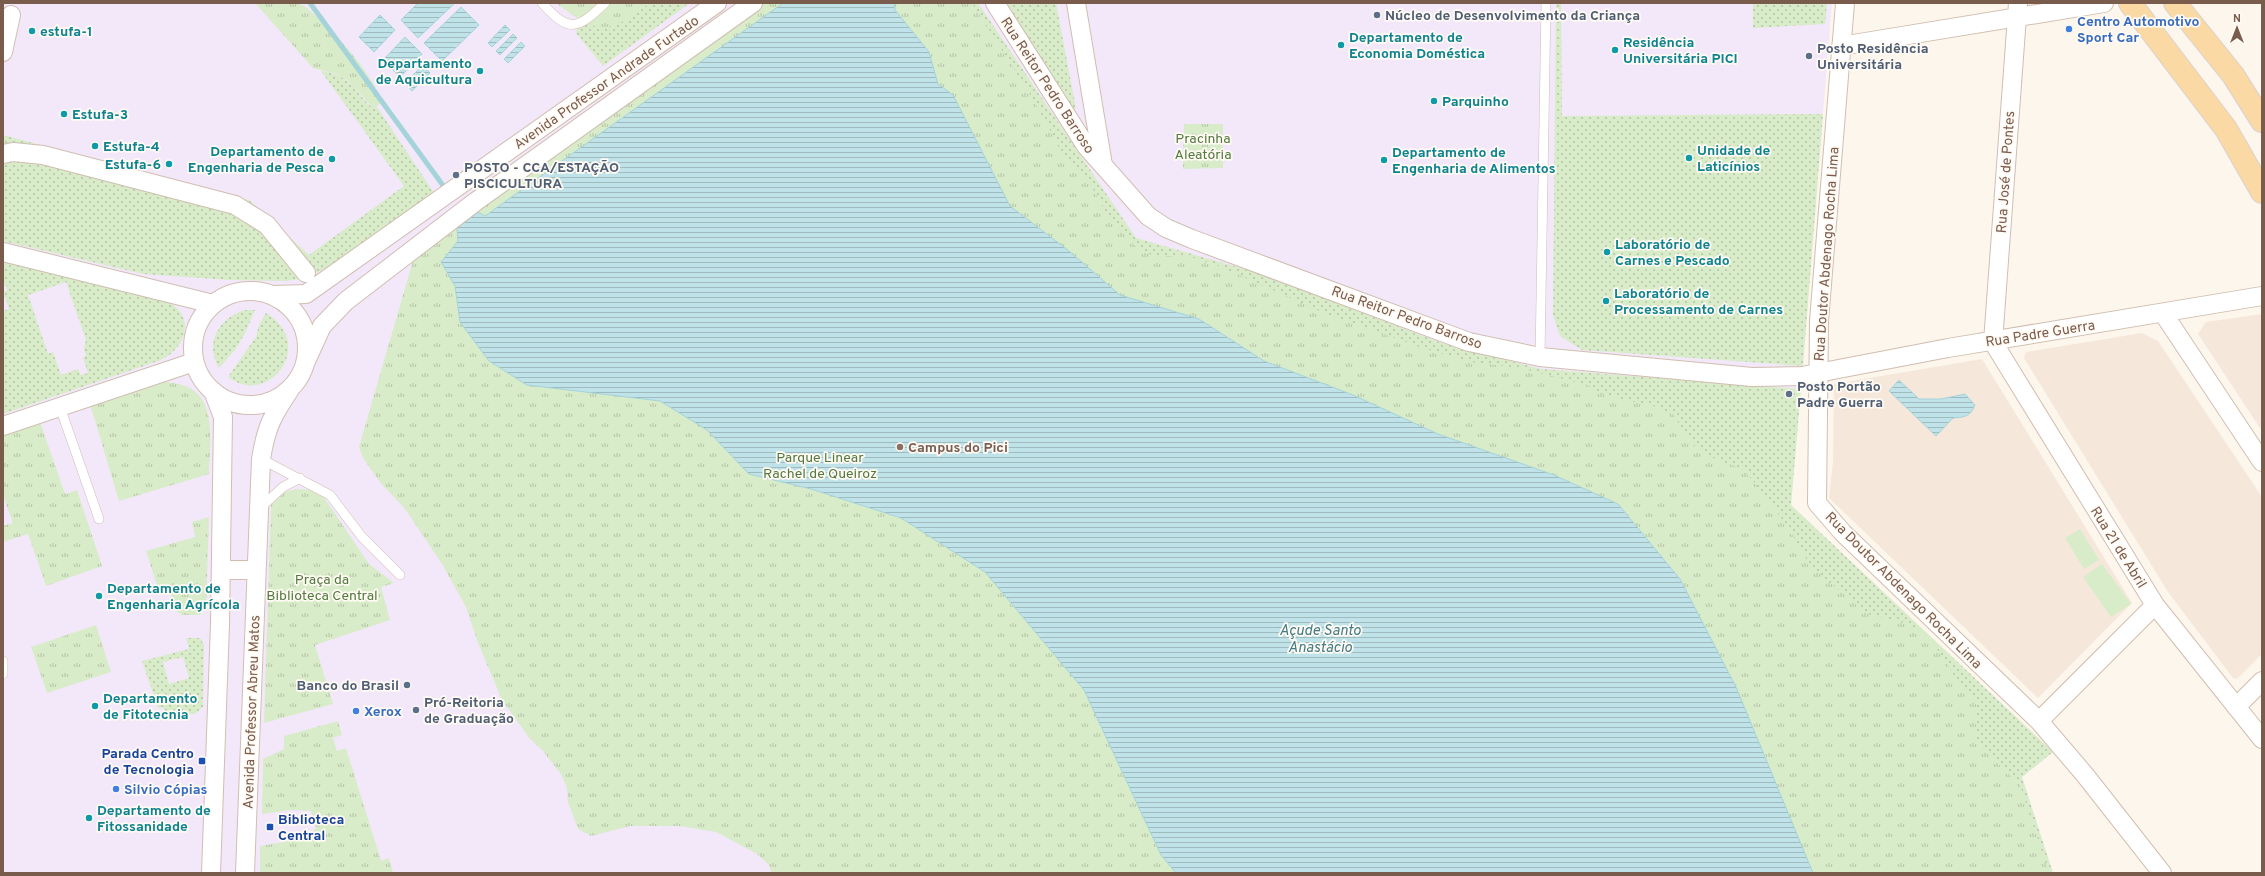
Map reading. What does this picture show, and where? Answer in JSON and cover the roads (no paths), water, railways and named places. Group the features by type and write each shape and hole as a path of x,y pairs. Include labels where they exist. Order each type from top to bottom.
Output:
{"main road":[{"path":"2130,3 2226,129 2262,192"},
{"path":"2175,3 2233,76 2262,121"}],"street":[{"name":"Avenida Professor Andrade Furtado","path":"274,296 306,294 439,202 717,3"},
{"name":"Avenida Professor Andrade Furtado","path":"306,361 322,326 346,301 450,220 753,3"},
{"name":"Rua Reitor Pedro Barroso","path":"995,3 1086,146 1148,216 1166,228 1469,342 1540,357 1752,377 1802,376 1818,373"},
{"name":"Rua Reitor Pedro Barroso","path":"1076,3 1103,165"},
{"name":"Rua Doutor Abdenago Rocha Lima","path":"1845,3 1819,321 1817,503 1844,533 2039,721 2085,775 2162,873"},
{"path":"1841,46 2018,10 2104,3"},
{"name":"Rua José de Pontes","path":"1993,342 2018,10"},
{"path":"3,52 11,15"},
{"path":"3,154 13,152 43,155 235,205 267,224 306,273"},
{"path":"3,252 213,304"},
{"path":"256,291 274,296 290,306 304,328 308,344 306,361 300,378 289,391 275,400 259,405 243,405 227,401 213,392 201,378 194,362 193,345 196,328 203,314 213,304 237,292 256,291"},
{"name":"Rua Padre Guerra","path":"1818,373 2262,296"},
{"path":"2164,313 2262,462"},
{"name":"Rua 21 de Abril","path":"1993,342 2155,605 2262,739"},
{"path":"3,426 194,362"},
{"name":"Avenida Professor Abreu Matos","path":"246,873 261,459 265,433 274,412 289,391"},
{"path":"210,873 221,570 222,417 213,392"},
{"path":"221,570 256,570"},
{"path":"2039,721 2155,605"},
{"path":"2236,707 2262,681"}],"lane":[{"path":"542,3 557,19 572,25 581,23 605,3"},
{"path":"1540,357 1546,3"},
{"path":"60,407 100,519"},
{"path":"261,459 300,478 330,496 367,542 400,575"},
{"path":"258,511 283,487 300,478"},
{"path":"3,661 3,674"}],"water":[{"path":"418,3 455,3 418,38 401,20"},
{"name":"Açude Santo Anastácio","path":"783,3 894,3 895,10 929,52 938,84 953,95 1010,206 1069,251 1120,295 1199,319 1264,361 1353,395 1438,434 1554,475 1618,504 1680,579 1736,687 1813,873 1176,873 1161,855 1084,690 985,572 901,518 811,489 749,474 707,430 660,401 527,385 489,361 460,322 455,286 441,262 458,241 457,228 478,212 485,216"},
{"path":"461,7 479,25 442,61 424,43"},
{"path":"380,15 395,30 374,52 359,37"},
{"path":"505,25 510,30 492,47 488,43"},
{"path":"513,34 517,38 500,55 496,51"},
{"path":"405,37 422,54 400,77 383,60"},
{"path":"521,42 525,46 508,63 504,59"},
{"path":"423,65 430,73 412,91 405,83"},
{"path":"1899,380 1919,399 1941,399 1965,394 1975,405 1967,416 1953,418 1936,436 1889,391"}],"waterway":[{"path":"310,3 442,184"}],"place":[{"name":"Núcleo de Desenvolvimento da Criança","path":"1377,15"},
{"name":"Centro Automotivo Sport Car","path":"2069,29"},
{"name":"estufa-1","path":"32,31"},
{"name":"Departamento de Economia Doméstica","path":"1341,45"},
{"name":"Residência Universitária PICI","path":"1615,50"},
{"name":"Posto Residência Universitária","path":"1809,56"},
{"name":"Departamento de Aquicultura","path":"480,71"},
{"name":"Parquinho","path":"1434,101"},
{"name":"Estufa-3","path":"64,114"},
{"name":"Estufa-4","path":"95,146"},
{"name":"Unidade de Laticínios","path":"1689,158"},
{"name":"Departamento de Engenharia de Pesca","path":"332,159"},
{"name":"Departamento de Engenharia de Alimentos","path":"1384,160"},
{"name":"Estufa-6","path":"169,164"},
{"name":"POSTO - CCA/ESTAÇÃO PISCICULTURA","path":"456,175"},
{"name":"Laboratório de Carnes e Pescado","path":"1607,252"},
{"name":"Laboratório de Processamento de Carnes","path":"1606,301"},
{"name":"Posto Portão Padre Guerra","path":"1789,394"},
{"name":"Campus do Pici","path":"900,447"},
{"name":"Departamento de Engenharia Agrícola","path":"99,596"},
{"name":"Banco do Brasil","path":"407,685"},
{"name":"Departamento de Fitotecnia","path":"95,706"},
{"name":"Pró-Reitoria de Graduação","path":"416,710"},
{"name":"Xerox","path":"356,711"},
{"name":"Parada Centro de Tecnologia","path":"202,761"},
{"name":"Silvio Cópias","path":"116,789"},
{"name":"Departamento de Fitossanidade","path":"89,818"},
{"name":"Biblioteca Central","path":"270,827"}],"park label":[{"name":"Pracinha Aleatória","path":"1203,146"},
{"name":"Parque Linear Rachel de Queiroz","path":"820,466"},
{"name":"Praça da Biblioteca Central","path":"322,588"}]}
